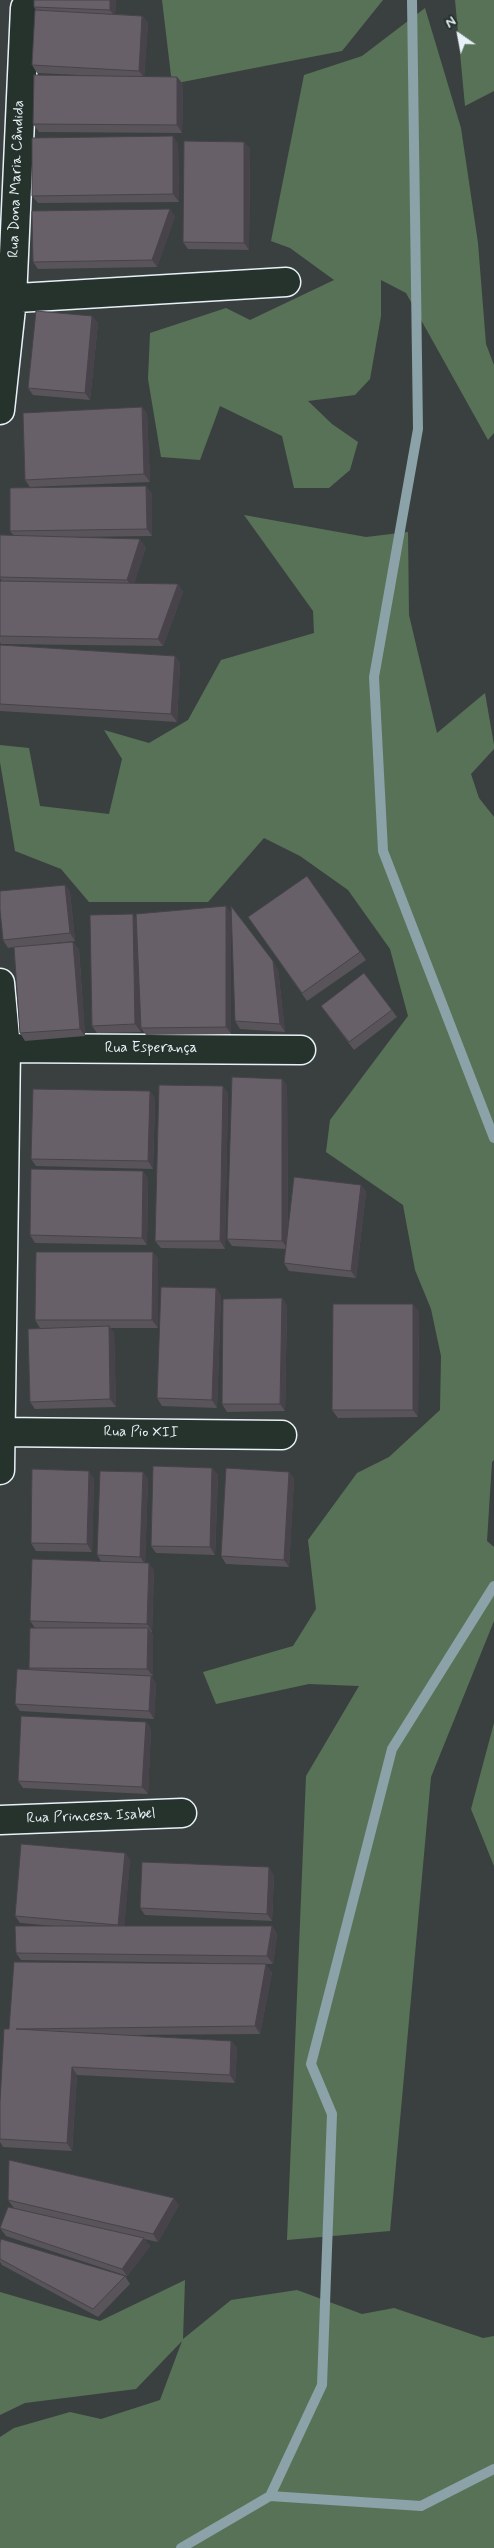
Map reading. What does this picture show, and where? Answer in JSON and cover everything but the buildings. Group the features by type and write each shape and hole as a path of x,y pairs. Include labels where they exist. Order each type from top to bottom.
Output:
{"street":[{"name":"Rua Dona Maria Cândida","path":"0,410 24,8"},
{"path":"6,299 286,282"},
{"path":"0,983 3,1048 0,1470"},
{"name":"Rua Esperança","path":"3,1048 301,1050"},
{"name":"Rua Pio XII","path":"0,1432 282,1435"},
{"name":"Rua Princesa Isabel","path":"0,1820 182,1813"}],"green space":[{"path":"162,0 383,0 342,51 172,84"},
{"path":"455,0 494,0 494,91 465,106"},
{"path":"425,8 461,128 478,243 486,344 494,365 494,433 488,440 406,293 381,280 381,316 370,379 355,395 308,401 332,424 358,442 350,470 329,488 294,488 282,436 220,406 200,460 161,457 148,379 150,333 226,308 250,320 334,280 290,248 271,241 304,75 362,56"},
{"path":"244,515 366,537 408,532 409,615 437,733 485,693 494,745 494,749 471,774 479,798 494,817 494,1460 492,1462 487,1541 494,1547 494,1621 431,1777 390,2231 287,2240 306,1776 359,1686 309,1684 216,1704 203,1672 293,1646 316,1609 308,1540 357,1473 389,1457 440,1410 441,1356 431,1309 415,1270 403,1205 326,1152 330,1120 408,1016 390,949 348,890 300,856 264,838 208,902 89,902 61,869 15,851 0,762 0,745 29,748 40,806 109,814 122,759 104,730 149,743 188,720 221,660 314,633 313,611"},
{"path":"494,1723 494,1866 471,1809"},
{"path":"185,2280 183,2339 231,2300 297,2290 362,2314 394,2308 483,2338 494,2336 494,2548 0,2548 0,2437 14,2428 70,2412 101,2419 160,2400 182,2341 136,2389 25,2403 0,2415 0,2292 100,2321"}],"waterway":[{"path":"412,0 418,429 374,677 383,851 494,1138"},
{"path":"270,2496 322,2385 332,2114 311,2064 392,1749 494,1586"},
{"path":"181,2548 270,2496 421,2506 494,2469"}]}
